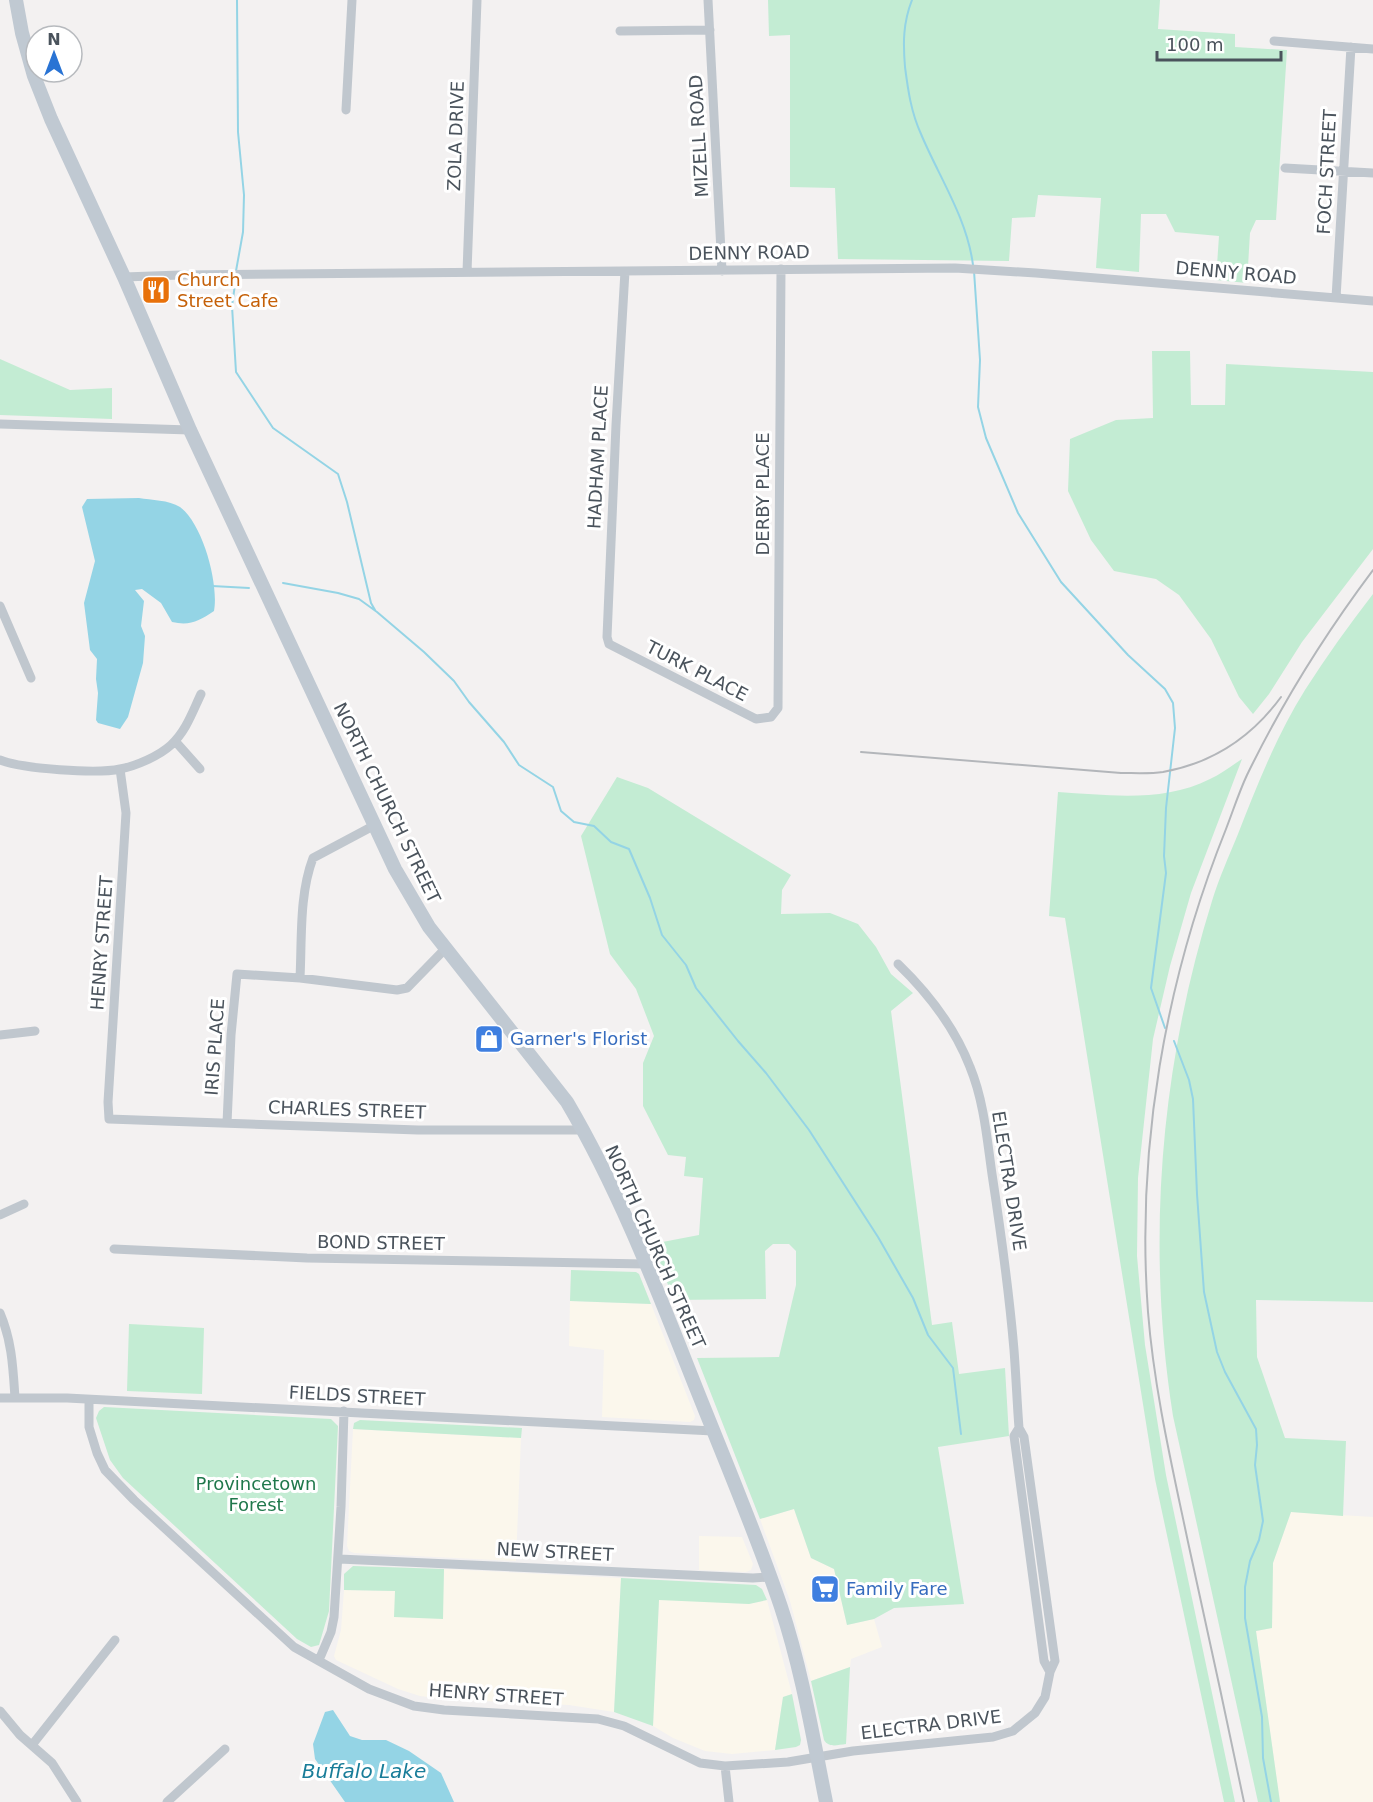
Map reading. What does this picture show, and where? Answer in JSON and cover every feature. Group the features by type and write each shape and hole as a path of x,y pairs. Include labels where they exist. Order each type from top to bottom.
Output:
{"main road":[{"name":"NORTH CHURCH STREET","path":"16,0 22,33 44,102 124,277 190,430 400,878 445,949 567,1102 618,1197 770,1577 789,1635 826,1802"}],"street":[{"path":"346,110 352,0"},
{"name":"ZOLA DRIVE","path":"467,272 477,0"},
{"name":"MIZELL ROAD","path":"708,0 722,271"},
{"path":"620,31 710,30"},
{"path":"1274,41 1373,49"},
{"name":"FOCH STREET","path":"1336,298 1350,47"},
{"path":"1285,168 1373,173"},
{"name":"DENNY ROAD","path":"124,277 781,269 997,270 1373,301"},
{"name":"DERBY PLACE","path":"771,717 778,708 781,269"},
{"name":"HADHAM PLACE","path":"609,644 607,637 616,425 625,271"},
{"path":"0,424 190,430"},
{"path":"0,609 31,678"},
{"name":"TURK PLACE","path":"609,644 756,719 771,717"},
{"path":"0,760 34,768 120,769 145,760 175,741 184,732 201,694"},
{"path":"175,741 200,769"},
{"name":"HENRY STREET","path":"109,1119 108,1101 126,813 120,769"},
{"path":"375,825 313,858 305,889 300,978 397,990 407,988 445,949"},
{"name":"ELECTRA DRIVE","path":"817,1758 853,1751 1005,1734 1028,1721 1041,1705 1055,1661 1024,1437 1019,1428 1007,1280 984,1121 976,1086 964,1051 918,983 898,964"},
{"name":"IRIS PLACE","path":"227,1123 231,1035 237,974 300,978"},
{"path":"0,1035 35,1031"},
{"name":"CHARLES STREET","path":"109,1119 417,1130 583,1130"},
{"path":"0,1215 24,1204"},
{"name":"BOND STREET","path":"114,1249 307,1258 646,1264"},
{"path":"0,1313 8,1332 13,1361 15,1398"},
{"name":"FIELDS STREET","path":"0,1398 89,1400 713,1431"},
{"name":"HENRY STREET","path":"89,1400 89,1427 97,1453 105,1470 134,1500 294,1647 369,1689 414,1706 444,1710 598,1719 624,1726 700,1763 724,1766 817,1758"},
{"path":"319,1660 333,1622 339,1559 344,1412"},
{"name":"NEW STREET","path":"339,1559 770,1577"},
{"path":"33,1745 115,1640"},
{"path":"0,1711 20,1735 52,1763 76,1802"},
{"path":"167,1802 225,1749"},
{"path":"724,1766 729,1802"}],"shaded area":[{"path":"570,1301 651,1304 695,1416 694,1420 690,1422 602,1417 604,1350 569,1346"},
{"path":"353,1429 521,1438 516,1561 349,1551 347,1546"},
{"path":"794,1509 811,1558 834,1569 847,1625 874,1619 882,1647 851,1659 850,1667 811,1681 790,1601 760,1519"},
{"path":"1291,1512 1373,1517 1373,1802 1280,1802 1256,1631 1272,1628 1273,1563"},
{"path":"699,1536 742,1537 753,1564 751,1570 746,1572 699,1570"},
{"path":"444,1569 621,1578 614,1712 569,1705 420,1696 398,1689 336,1660 334,1656 341,1630 344,1590 395,1591 442,1619"},
{"path":"659,1599 749,1604 767,1600 792,1694 783,1697 775,1750 732,1754 705,1751 673,1738 653,1726"}],"green space":[{"path":"768,0 1160,0 1158,29 1235,34 1235,47 1287,50 1276,220 1256,220 1250,233 1247,283 1216,280 1219,236 1175,232 1166,214 1141,214 1139,272 1096,268 1101,198 1038,195 1035,217 1012,218 1009,261 838,259 835,188 790,187 790,35 769,36"},
{"path":"1152,351 1190,351 1191,405 1225,405 1226,364 1373,372 1373,549 1302,642 1269,694 1253,714 1239,697 1211,639 1179,595 1156,579 1114,571 1091,540 1068,491 1070,439 1116,420 1153,418"},
{"path":"0,359 70,390 112,388 112,419 0,415"},
{"path":"1373,594 1373,1302 1256,1300 1257,1357 1285,1438 1346,1441 1343,1516 1291,1512 1273,1563 1272,1628 1256,1631 1280,1802 1258,1802 1173,1416 1160,1286 1163,1157 1180,1028 1194,964 1218,884 1260,779 1285,725 1321,665"},
{"path":"1242,759 1191,893 1170,966 1153,1039 1138,1178 1137,1256 1145,1345 1166,1475 1235,1802 1224,1802 1155,1479 1065,918 1049,916 1058,792 1135,796 1173,792 1210,779"},
{"path":"617,777 648,788 791,875 782,890 781,914 830,913 858,924 876,947 891,974 913,993 891,1011 932,1325 952,1322 959,1374 1005,1368 1009,1436 938,1447 964,1604 894,1608 874,1619 847,1625 834,1569 811,1558 794,1509 760,1519 697,1358 779,1357 796,1285 796,1251 789,1244 773,1244 765,1251 766,1299 674,1300 652,1244 699,1235 703,1178 684,1176 686,1157 668,1155 643,1106 643,1063 654,1036 636,989 610,954 581,836"},
{"path":"571,1270 636,1272 639,1274 651,1304 570,1301"},
{"path":"129,1324 204,1328 202,1394 127,1391"},
{"name":"Provincetown Forest","path":"104,1407 331,1419 338,1426 329,1611 319,1645 311,1647 297,1639 123,1478 110,1460 96,1418"},
{"path":"360,1420 522,1428 521,1438 353,1429 354,1423"},
{"path":"353,1566 444,1569 443,1619 394,1617 395,1591 344,1590 344,1574"},
{"path":"621,1578 756,1585 762,1589 767,1600 749,1604 659,1600 653,1726 614,1712"},
{"path":"850,1667 846,1744 831,1745 824,1740 811,1681"},
{"path":"792,1694 800,1745 775,1750 783,1697"}],"water":[{"path":"139,498 171,503 180,507 188,515 208,555 215,599 214,611 204,618 194,622 172,622 161,603 142,589 135,590 144,601 141,626 145,636 143,663 128,717 120,729 98,723 96,720 97,659 90,650 84,603 95,561 82,507 87,499"},
{"name":"Buffalo Lake","path":"333,1710 350,1736 362,1740 386,1740 409,1751 441,1773 454,1802 345,1802 315,1759 313,1744 325,1712"}],"waterway":[{"path":"236,271 243,232 244,195 238,132 237,0"},
{"path":"912,0 905,25 904,41 910,101 921,134 959,214 973,265"},
{"path":"974,271 980,360 978,407 986,438 1018,513 1061,582 1128,655 1165,689 1173,703 1175,728 1166,808 1164,856 1166,873 1151,988 1165,1028"},
{"path":"236,277 232,306 236,372 273,428 338,474 371,603 375,610"},
{"path":"283,583 359,599 377,612 454,681 504,742 519,765 553,787 561,811 574,822 594,826 611,842 629,849 650,898 662,935 686,965 696,988 766,1073 809,1130 878,1237 913,1298 928,1335 953,1368 961,1434"},
{"path":"212,586 249,588"},
{"path":"1174,1041 1189,1080 1193,1099 1204,1292 1217,1352 1225,1372 1256,1429 1255,1465 1263,1521 1259,1540 1250,1561 1245,1587 1245,1618 1262,1717 1263,1758 1271,1802"}],"railway":[{"path":"1244,1802 1170,1456 1151,1341 1145,1250 1151,1127 1171,1005 1186,946 1241,788 1305,670 1373,570"},
{"path":"861,752 1121,773 1163,772 1198,762 1230,746 1257,725 1281,697"}],"place":[{"name":"Church Street Cafe","path":"156,290"},
{"name":"Garner's Florist","path":"489,1039"},
{"name":"Family Fare","path":"825,1589"}]}
